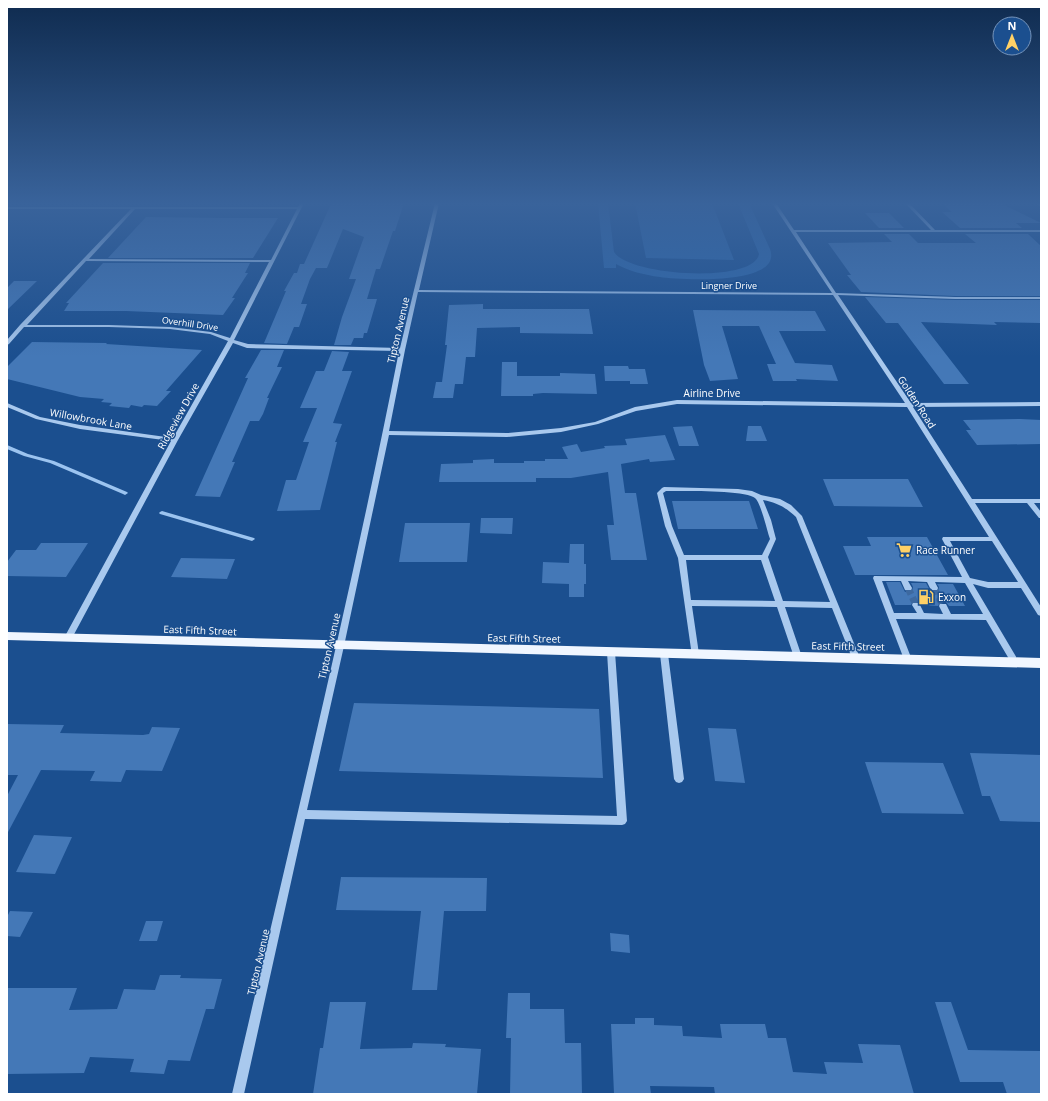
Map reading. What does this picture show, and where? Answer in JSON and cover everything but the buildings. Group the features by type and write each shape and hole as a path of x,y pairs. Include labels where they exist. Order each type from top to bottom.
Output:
{"main road":[{"name":"East Fifth Street","path":"7,636 340,646 1041,663"}],"street":[{"path":"7,343 90,254"},
{"name":"Ridgeview Drive","path":"68,638 174,440 232,339 275,254"},
{"name":"Tipton Avenue","path":"238,1094 340,646 386,433 402,350 425,254"},
{"name":"Golden Road","path":"809,254 909,405 1041,613"},
{"path":"85,260 272,261"},
{"name":"Lingner Drive","path":"417,291 836,294 955,298 1041,298"},
{"name":"Overhill Drive","path":"22,326 170,328 212,333 232,339 247,346 402,350"},
{"name":"Airline Drive","path":"386,433 508,435 561,430 596,423 635,409 677,402 909,405 1041,404"},
{"name":"Willowbrook Lane","path":"7,405 38,418 80,427 174,440"},
{"path":"695,654 682,558 672,537 661,500 660,493 664,489 738,491 752,493 759,497 778,501 790,507 799,516 856,658"},
{"path":"759,497 768,520 773,539 764,557 798,657"},
{"path":"970,500 1041,501"},
{"path":"1030,501 1041,516"},
{"path":"994,539 945,539 969,580 988,617 1015,662"},
{"path":"682,558 764,557"},
{"path":"908,660 877,578 969,580 988,585 1023,585"},
{"path":"903,579 908,588"},
{"path":"930,580 934,588"},
{"path":"688,603 836,605"},
{"path":"916,605 922,616"},
{"path":"943,606 949,617"},
{"path":"891,616 988,617"},
{"path":"302,814 622,821 611,652"},
{"path":"664,654 679,779"}],"shaded area":[{"path":"603,254 617,254 624,260 642,267 665,271 715,273 736,270 752,264 759,254 770,254 770,261 761,269 746,275 727,278 687,279 654,276 631,271 616,264 616,268 604,268"},
{"path":"645,254 732,254 734,260 646,258"}],"waterway":[{"path":"7,447 26,455 52,462 125,493"},
{"path":"162,513 252,539"}],"tunnel":[{"path":"908,588 916,605"},
{"path":"934,588 943,606"}],"place":[{"name":"Race Runner","path":"904,550"},
{"name":"Exxon","path":"926,597"}]}
